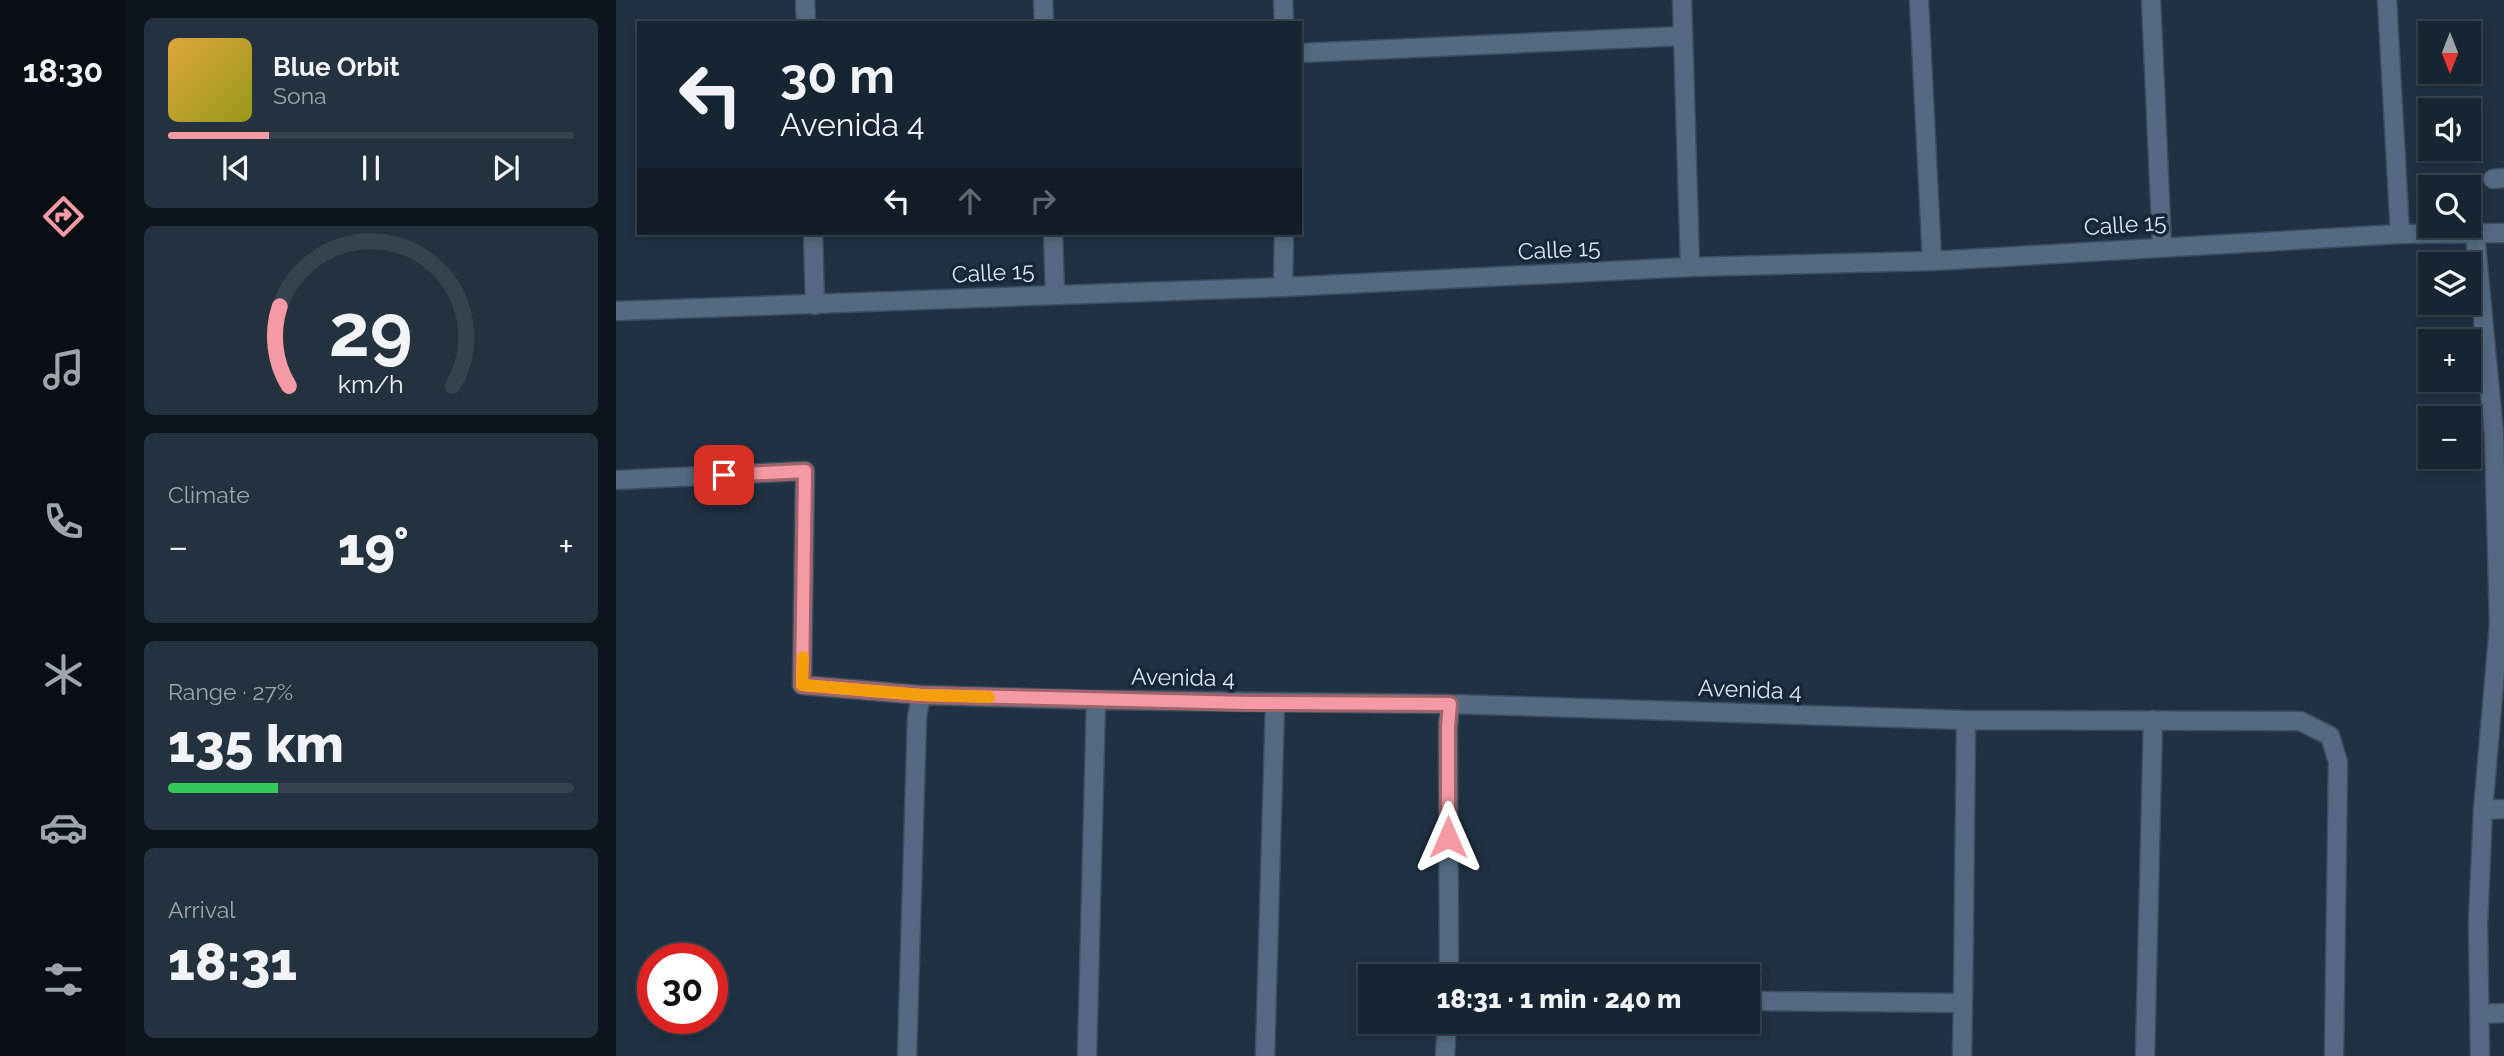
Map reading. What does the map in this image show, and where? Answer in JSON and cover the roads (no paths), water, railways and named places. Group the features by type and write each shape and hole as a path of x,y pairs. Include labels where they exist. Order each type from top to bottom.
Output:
{"street":[{"path":"805,0 806,21"},
{"path":"1043,0 1044,21"},
{"path":"1283,0 1284,21"},
{"path":"1682,0 1690,267"},
{"path":"1919,0 1932,261"},
{"path":"2151,0 2162,246"},
{"path":"2387,0 2400,234"},
{"path":"1302,53 1683,36"},
{"name":"Calle 15","path":"2481,234 2504,233"},
{"name":"Calle 15","path":"616,311 1283,287 1690,267 1932,261 2162,246 2418,234"},
{"path":"813,235 815,305"},
{"path":"1053,235 1055,294"},
{"path":"1283,287 1284,235"},
{"path":"2474,238 2499,434 2501,624 2483,810 2478,923 2480,1056"},
{"name":"Avenida 4","path":"616,480 805,471 802,685 921,695 1096,700 1450,704 1966,720 2300,721 2330,736 2338,762 2334,1056"},
{"path":"907,1056 917,730 921,695"},
{"path":"1087,1056 1096,700"},
{"path":"1265,1056 1275,703"},
{"path":"1449,964 1450,704"},
{"path":"1962,1056 1966,720"},
{"path":"2145,1056 2153,720"},
{"path":"2483,810 2504,809"},
{"path":"1760,1001 1963,1003"},
{"path":"2480,1014 2504,1013"},
{"path":"1445,1056 1446,1034"}]}
